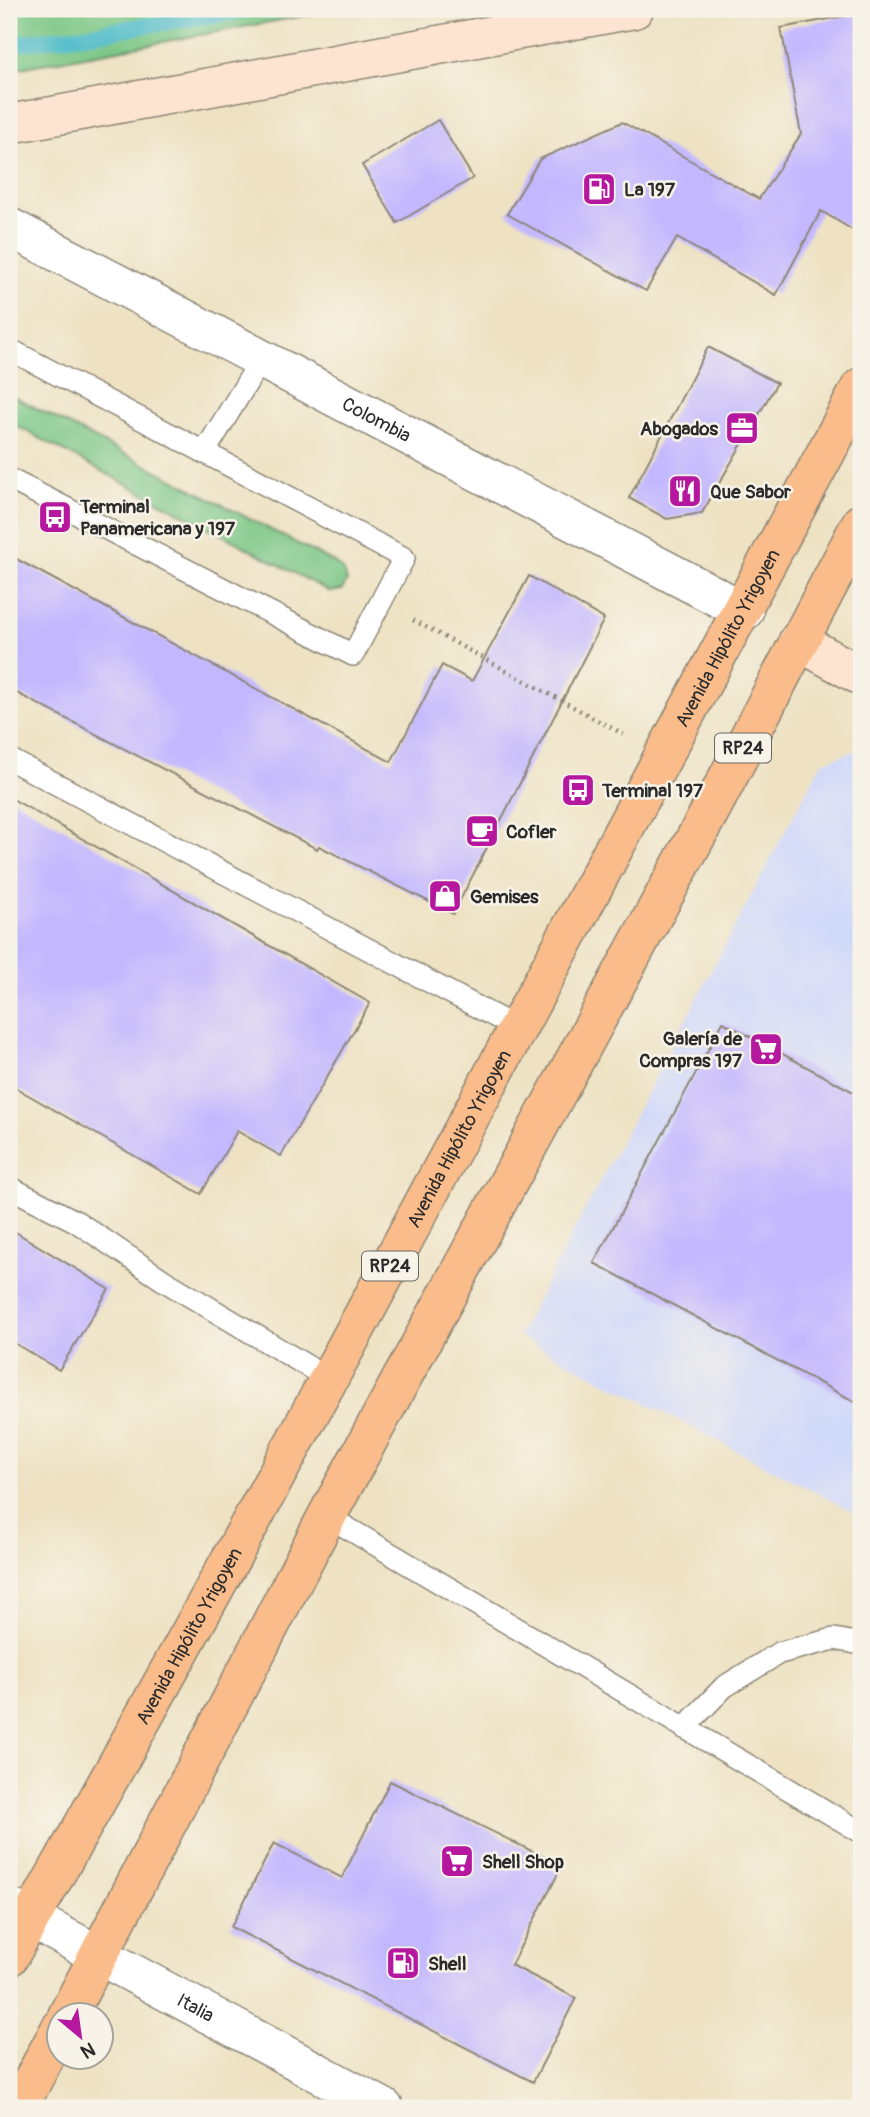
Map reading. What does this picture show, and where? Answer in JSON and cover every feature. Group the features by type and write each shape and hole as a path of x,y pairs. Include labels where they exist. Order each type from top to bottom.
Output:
{"main road":[{"name":"Avenida Hipólito Yrigoyen","path":"9,1957 20,1912 329,1379 744,611 861,387"},
{"name":"RP24","path":"74,2002 327,1516 715,803 797,641 861,523"},
{"path":"18,2108 46,2055"}],"street":[{"path":"9,124 634,9"},
{"name":"Colombia","path":"9,227 744,611"},
{"path":"797,641 861,676"},
{"name":"Italia","path":"20,1912 384,2108"}],"lane":[{"path":"9,349 404,558 353,655 9,479"},
{"path":"204,453 262,358"},
{"path":"9,759 517,1028"},
{"path":"9,1187 76,1222 163,1280 329,1379"},
{"path":"327,1516 861,1832"},
{"path":"684,1728 724,1687 779,1653 834,1639 861,1644"}],"path":[{"path":"381,603 664,756"}],"shaded area":[{"name":"Galería de Compras 197","path":"861,749 861,1516 518,1336 822,762"}],"green space":[{"path":"9,9 342,9 9,70"},
{"path":"9,394 335,563 343,570 347,581 342,590 330,592 9,422"}],"building":[{"path":"861,13 861,235 821,211 776,295 677,238 646,291 507,214 540,159 622,122 759,199 801,134 781,28"},
{"path":"438,120 473,178 397,223 362,165"},
{"path":"708,347 777,383 702,513 667,519 629,498"},
{"path":"9,555 391,762 442,665 472,681 529,576 604,619 453,914 319,846 317,849 9,689"},
{"path":"9,797 370,1003 281,1156 237,1131 201,1194 9,1084"},
{"path":"723,1022 861,1096 861,1405 594,1263"},
{"path":"9,1228 109,1289 59,1370 9,1340"},
{"name":"Shell","path":"390,1781 562,1866 511,1965 576,1998 533,2082 231,1927 274,1843 342,1878"}],"waterway":[{"path":"9,44 251,9"}],"place":[{"name":"La 197","path":"599,189"},
{"name":"Abogados","path":"742,428"},
{"name":"Que Sabor","path":"685,491"},
{"name":"Terminal Panamericana y 197","path":"55,517"},
{"name":"Terminal 197","path":"578,790"},
{"name":"Cofler","path":"482,831"},
{"name":"Gemises","path":"445,896"},
{"name":"Galería de Compras 197","path":"766,1049"},
{"name":"Shell Shop","path":"457,1861"},
{"name":"Shell","path":"403,1963"}]}
